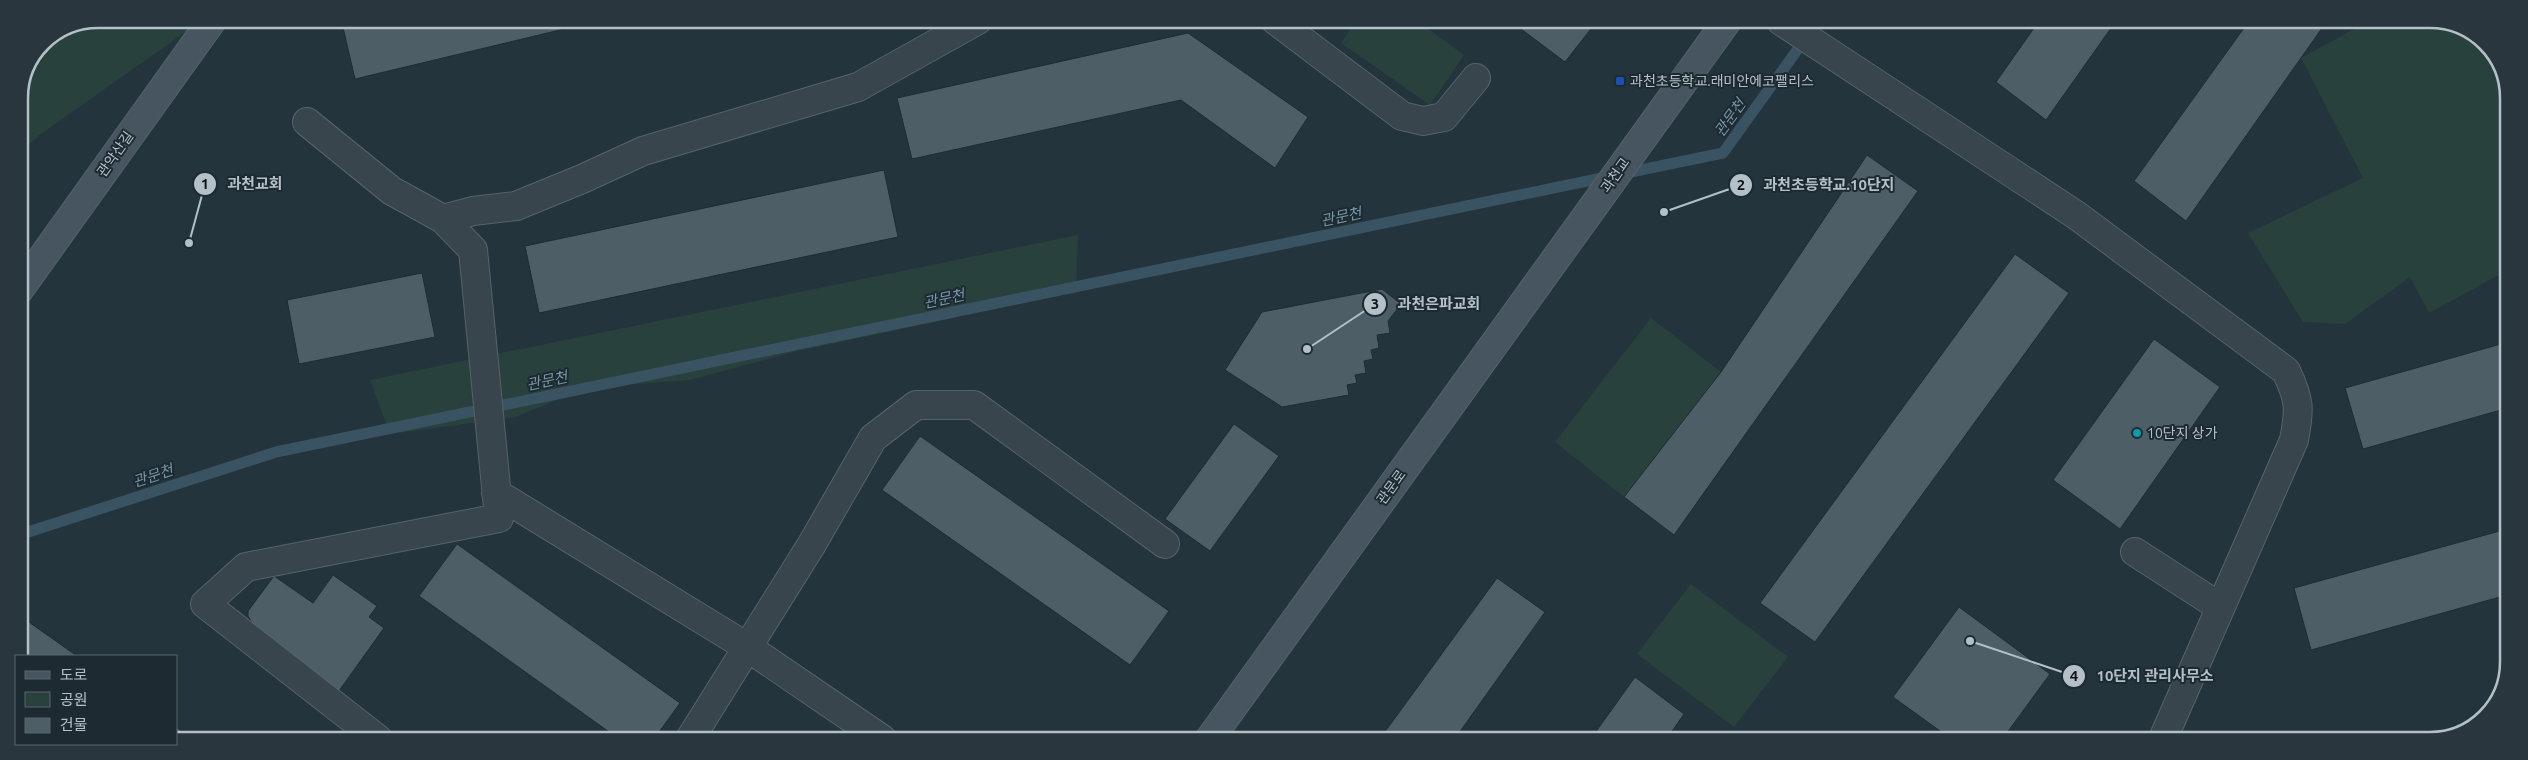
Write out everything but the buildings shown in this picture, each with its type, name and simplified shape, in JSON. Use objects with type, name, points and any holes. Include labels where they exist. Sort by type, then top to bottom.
[{"type":"street","name":"관악산길","points":[[28,277],[207,28]]},
{"type":"street","points":[[443,219],[473,211],[516,206],[582,180],[643,151],[858,87],[964,28]]},
{"type":"street","points":[[1285,28],[1402,116],[1423,121],[1444,117],[1476,78]]},
{"type":"street","name":"과천교","points":[[1574,235],[1657,116],[1722,28]]},
{"type":"street","points":[[1791,28],[2068,210],[2286,371],[2297,394],[2298,416],[2294,440],[2166,732]]},
{"type":"street","points":[[307,122],[392,191],[443,219],[473,250],[482,335],[499,518],[246,567],[206,604],[369,732]]},
{"type":"street","name":"관문로","points":[[1215,732],[1574,235]]},
{"type":"street","points":[[694,732],[812,544],[873,438],[916,405],[974,405],[1165,544]]},
{"type":"street","points":[[496,493],[747,647],[872,732]]},
{"type":"street","points":[[2135,552],[2220,608]]},
{"type":"green space","points":[[191,28],[38,136],[28,146],[29,84],[39,59],[59,39],[84,29]]},
{"type":"green space","points":[[1351,28],[1427,28],[1464,55],[1430,105],[1341,43]]},
{"type":"green space","points":[[2356,28],[2439,28],[2469,39],[2483,52],[2495,71],[2500,93],[2500,274],[2429,313],[2410,277],[2345,324],[2303,322],[2248,233],[2363,178],[2301,58]]},
{"type":"green space","points":[[1078,235],[1076,292],[793,352],[690,380],[587,388],[515,417],[390,434],[370,380]]},
{"type":"green space","points":[[1651,318],[1721,372],[1624,497],[1555,442]]},
{"type":"green space","points":[[1691,584],[1788,657],[1734,727],[1637,654]]},
{"type":"waterway","name":"관문천","points":[[28,532],[276,452],[1723,153],[1813,28]]},
{"type":"place","name":"과천초등학교.래미안에코팰리스","points":[[1620,81]]},
{"type":"place","name":"과천초등학교.10단지","points":[[1664,212]]},
{"type":"place","name":"과천교회","points":[[189,243]]},
{"type":"place","name":"과천은파교회","points":[[1307,349]]},
{"type":"place","name":"10단지 상가","points":[[2137,433]]},
{"type":"place","name":"10단지 관리사무소","points":[[1970,641]]}]
